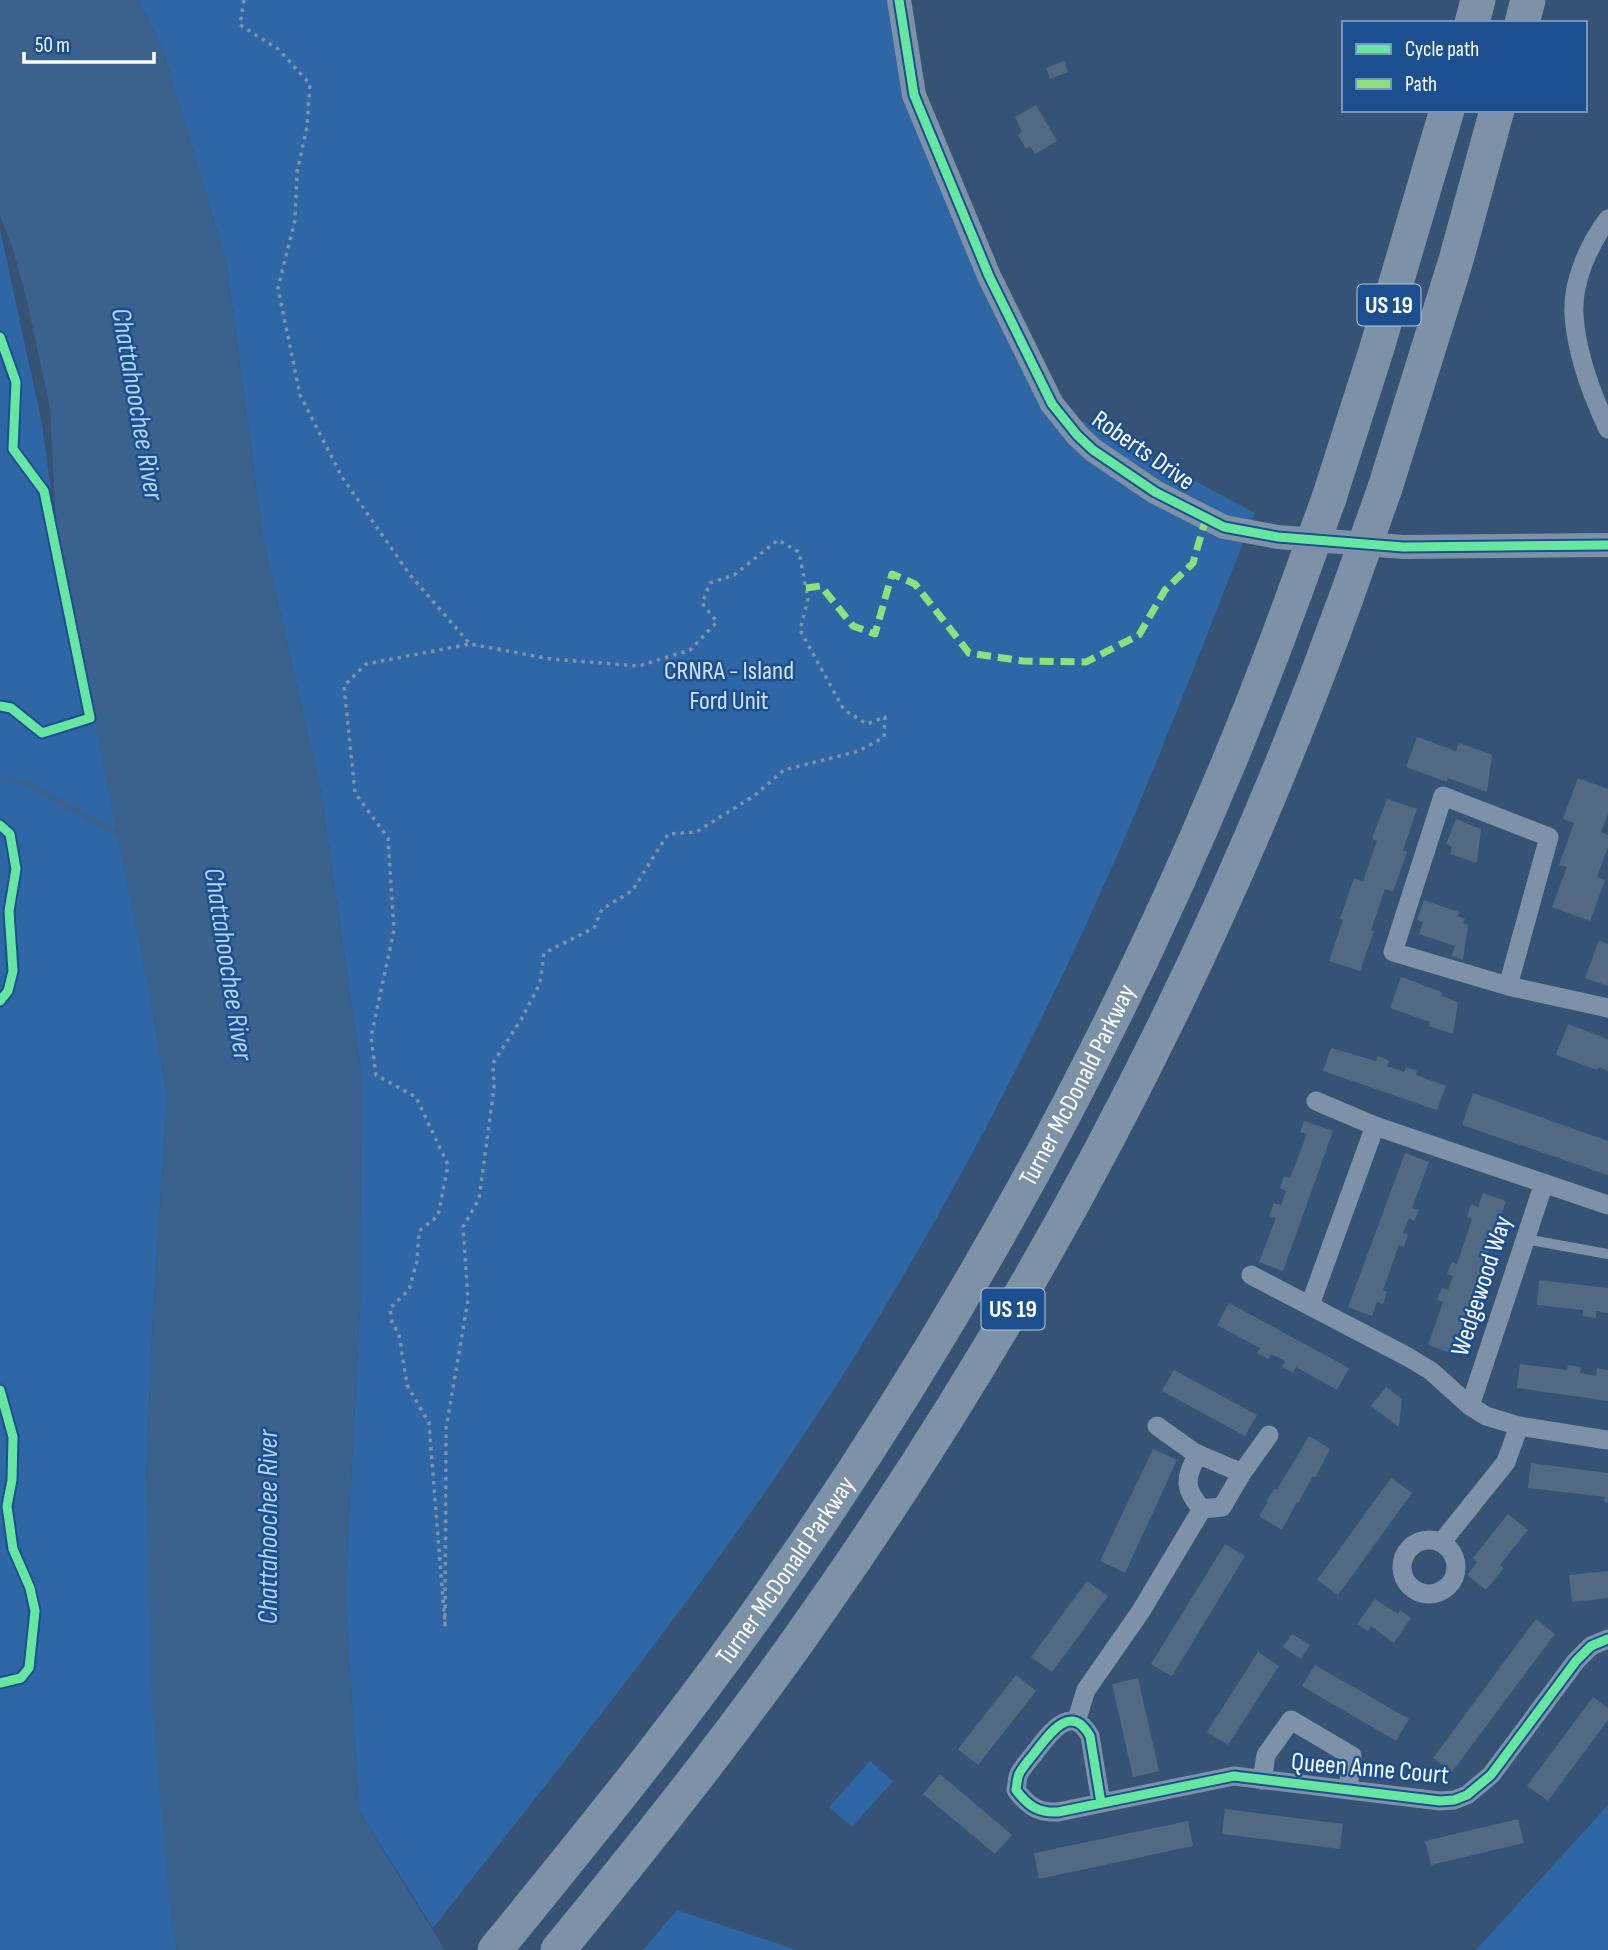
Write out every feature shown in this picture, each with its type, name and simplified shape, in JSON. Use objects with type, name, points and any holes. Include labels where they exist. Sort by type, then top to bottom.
[{"type":"highway","points":[[1473,21],[1478,0]]},
{"type":"highway","points":[[1523,21],[1528,0]]},
{"type":"highway","name":"Turner McDonald Parkway","points":[[495,1950],[639,1772],[745,1630],[851,1476],[952,1315],[1074,1096],[1141,960],[1226,768],[1295,592],[1329,498],[1368,376],[1446,112]]},
{"type":"highway","name":"Turner McDonald Parkway","points":[[558,1950],[674,1807],[787,1657],[898,1494],[1013,1310],[1104,1146],[1191,970],[1276,778],[1346,598],[1385,488],[1452,273],[1496,112]]},
{"type":"street","name":"Roberts Drive","points":[[899,0],[914,95],[989,276],[1052,404],[1093,450],[1155,492],[1224,527],[1278,537],[1403,547],[1608,545]]},
{"type":"street","points":[[1608,219],[1600,229],[1578,278],[1574,313],[1578,344],[1598,408],[1608,429]]},
{"type":"street","points":[[1508,986],[1549,837],[1443,796],[1393,951],[1508,986],[1608,1008]]},
{"type":"street","points":[[1316,1101],[1375,1126],[1608,1205]]},
{"type":"street","points":[[1310,1305],[1375,1126]]},
{"type":"street","name":"Wedgewood Way","points":[[1470,1406],[1544,1182]]},
{"type":"street","name":"Wedgewood Way","points":[[1251,1275],[1431,1371],[1470,1406],[1486,1416],[1519,1426],[1608,1440]]},
{"type":"street","points":[[1157,1426],[1198,1454],[1242,1473]]},
{"type":"street","points":[[1441,1543],[1506,1462],[1519,1426]]},
{"type":"street","points":[[1202,1509],[1222,1507],[1269,1435]]},
{"type":"street","points":[[1198,1454],[1187,1484],[1202,1509]]},
{"type":"street","points":[[1101,1803],[1090,1736],[1085,1727],[1076,1722],[1086,1690],[1141,1611],[1202,1509]]},
{"type":"street","name":"Queen Anne Court","points":[[1076,1722],[1062,1722],[1053,1729],[1018,1775],[1016,1790],[1028,1805],[1044,1812],[1058,1812],[1234,1776],[1440,1801],[1454,1800],[1467,1796],[1491,1775],[1576,1661],[1591,1646],[1608,1639]]},
{"type":"street","name":"Queen Anne Court","points":[[1262,1780],[1266,1755],[1291,1720],[1352,1756],[1348,1790]]},
{"type":"lane","points":[[1525,1239],[1608,1254]]},
{"type":"path","points":[[244,0],[240,25],[278,49],[310,84],[307,127],[297,172],[295,219],[278,288],[300,395],[342,477],[410,575],[470,644],[551,659],[639,666],[690,650],[717,622],[702,603],[710,583],[734,575],[778,540],[799,552],[808,599],[800,630],[844,710],[867,724],[885,717],[884,737],[859,751],[784,770],[754,796],[696,832],[668,834],[632,891],[602,909],[594,928],[544,953],[540,983],[522,1018],[493,1063],[494,1088],[479,1199],[463,1227],[468,1300],[446,1429],[445,1625],[429,1423],[407,1385],[399,1335],[392,1322],[390,1308],[409,1290],[417,1261],[419,1231],[438,1216],[447,1165],[416,1097],[376,1075],[371,1037],[394,930],[388,838],[355,793],[344,686],[366,664],[470,644]]},
{"type":"green space","name":"CRNRA - Island Ford Unit","points":[[138,0],[897,0],[916,119],[1037,397],[1255,513],[1154,767],[1093,909],[1011,1079],[921,1246],[838,1383],[729,1543],[613,1699],[433,1928],[359,1811],[345,1595],[360,1306],[361,1072],[320,788],[263,538],[226,262],[163,51]]},
{"type":"green space","points":[[0,229],[42,424],[56,527],[151,1000],[167,1097],[146,1482],[171,1917],[177,1950],[0,1950]]},
{"type":"green space","points":[[870,1761],[893,1781],[852,1827],[829,1807]]},
{"type":"green space","points":[[1608,1805],[1608,1950],[1476,1950]]},
{"type":"green space","points":[[677,1910],[797,1950],[643,1950]]},
{"type":"water","name":"Chattahoochee River","points":[[0,0],[138,0],[163,51],[226,262],[263,538],[320,788],[361,1072],[360,1306],[345,1595],[359,1811],[445,1950],[177,1950],[171,1917],[152,1702],[146,1482],[167,1097],[151,1000],[56,527],[50,407],[27,301],[12,246],[0,216]]},
{"type":"building","points":[[1064,61],[1068,72],[1050,79],[1046,68]]},
{"type":"building","points":[[1036,105],[1057,141],[1035,154],[1030,146],[1026,149],[1018,135],[1022,132],[1015,117]]},
{"type":"building","points":[[1417,737],[1456,751],[1459,743],[1492,755],[1487,792],[1448,778],[1447,782],[1406,767]]},
{"type":"building","points":[[1578,778],[1608,789],[1608,814],[1601,832],[1608,835],[1608,847],[1597,877],[1605,880],[1590,921],[1552,907],[1567,867],[1559,865],[1574,823],[1563,819]]},
{"type":"building","points":[[1387,799],[1417,809],[1403,850],[1407,852],[1393,892],[1385,889],[1360,971],[1329,961],[1354,878],[1363,881],[1377,841],[1372,839]]},
{"type":"building","points":[[1456,819],[1481,829],[1477,863],[1450,854],[1452,847],[1446,844]]},
{"type":"building","points":[[1424,900],[1459,912],[1457,916],[1465,919],[1463,923],[1468,925],[1463,960],[1452,956],[1455,946],[1419,934],[1423,922],[1417,920]]},
{"type":"building","points":[[1599,940],[1608,944],[1608,986],[1585,978]]},
{"type":"building","points":[[1401,977],[1442,992],[1441,996],[1458,1002],[1453,1034],[1429,1026],[1430,1022],[1390,1008]]},
{"type":"building","points":[[1568,1024],[1608,1039],[1608,1071],[1599,1067],[1597,1070],[1556,1055]]},
{"type":"building","points":[[1331,1048],[1376,1061],[1378,1056],[1389,1061],[1387,1066],[1404,1072],[1406,1067],[1417,1071],[1416,1075],[1446,1086],[1437,1110],[1323,1071]]},
{"type":"building","points":[[1473,1093],[1608,1141],[1608,1175],[1462,1125]]},
{"type":"building","points":[[1304,1121],[1333,1131],[1283,1271],[1259,1262],[1276,1218],[1269,1216],[1274,1203],[1281,1205],[1286,1191],[1280,1188],[1284,1176],[1290,1178],[1307,1134],[1300,1132]]},
{"type":"building","points":[[1405,1153],[1429,1162],[1412,1208],[1419,1210],[1414,1221],[1409,1218],[1403,1233],[1408,1235],[1404,1247],[1399,1245],[1383,1290],[1387,1292],[1383,1304],[1377,1302],[1372,1316],[1348,1307]]},
{"type":"building","points":[[1483,1193],[1506,1201],[1453,1354],[1428,1345],[1443,1302],[1437,1300],[1442,1288],[1448,1290],[1453,1276],[1447,1274],[1452,1262],[1457,1264],[1472,1219],[1467,1217],[1471,1204],[1478,1207]]},
{"type":"building","points":[[1539,1280],[1608,1288],[1608,1313],[1596,1311],[1596,1318],[1583,1316],[1583,1310],[1537,1305]]},
{"type":"building","points":[[1229,1303],[1349,1368],[1337,1390],[1296,1367],[1293,1373],[1282,1367],[1285,1361],[1271,1354],[1268,1359],[1257,1353],[1260,1348],[1217,1325]]},
{"type":"building","points":[[1520,1364],[1567,1370],[1568,1365],[1581,1367],[1580,1373],[1596,1376],[1597,1368],[1608,1370],[1608,1401],[1517,1388]]},
{"type":"building","points":[[1174,1370],[1257,1415],[1245,1436],[1162,1391]]},
{"type":"building","points":[[1386,1387],[1402,1399],[1399,1427],[1371,1406]]},
{"type":"building","points":[[1309,1436],[1330,1449],[1282,1530],[1259,1516]]},
{"type":"building","points":[[1153,1449],[1177,1460],[1125,1573],[1100,1561]]},
{"type":"building","points":[[1531,1463],[1608,1473],[1608,1503],[1604,1502],[1605,1497],[1528,1488]]},
{"type":"building","points":[[1391,1478],[1412,1493],[1338,1595],[1317,1580]]},
{"type":"building","points":[[1508,1514],[1528,1530],[1500,1565],[1504,1568],[1486,1590],[1467,1575],[1477,1562],[1473,1558]]},
{"type":"building","points":[[1225,1544],[1245,1556],[1172,1676],[1151,1664]]},
{"type":"building","points":[[1608,1571],[1608,1598],[1572,1602],[1569,1575]]},
{"type":"building","points":[[1087,1581],[1108,1596],[1052,1672],[1031,1657]]},
{"type":"building","points":[[1375,1599],[1398,1614],[1400,1610],[1411,1618],[1394,1643],[1371,1626],[1368,1631],[1357,1624]]},
{"type":"building","points":[[1536,1619],[1555,1634],[1452,1772],[1433,1758]]},
{"type":"building","points":[[1292,1634],[1310,1645],[1301,1659],[1283,1647]]},
{"type":"building","points":[[1258,1652],[1279,1666],[1228,1745],[1207,1732]]},
{"type":"building","points":[[1315,1665],[1409,1719],[1396,1741],[1302,1686]]},
{"type":"building","points":[[1016,1675],[1036,1691],[978,1765],[958,1749]]},
{"type":"building","points":[[1138,1678],[1159,1771],[1133,1777],[1112,1684]]},
{"type":"building","points":[[1593,1697],[1608,1708],[1608,1720],[1548,1801],[1527,1786]]},
{"type":"building","points":[[940,1774],[1012,1835],[995,1854],[923,1794]]},
{"type":"building","points":[[1225,1809],[1343,1824],[1340,1849],[1222,1834]]},
{"type":"building","points":[[1518,1819],[1524,1843],[1431,1865],[1425,1841]]},
{"type":"building","points":[[1188,1821],[1193,1846],[1039,1879],[1034,1853]]},
{"type":"waterway","points":[[0,779],[28,784],[123,837]]},
{"type":"marked path","points":[[806,588],[821,586],[853,626],[875,634],[892,574],[915,584],[969,653],[1023,661],[1086,662],[1139,635],[1165,590],[1193,563],[1206,518]]},
{"type":"cycle path","points":[[899,0],[914,95],[989,276],[1052,404],[1093,450],[1155,492],[1224,527],[1278,537],[1403,547],[1608,545]]},
{"type":"cycle path","points":[[0,337],[16,382],[13,449],[44,491],[90,718],[42,733],[11,708],[0,706]]},
{"type":"cycle path","points":[[0,825],[10,834],[16,869],[9,911],[13,971],[8,991],[0,1001]]},
{"type":"cycle path","points":[[0,1390],[13,1437],[12,1480],[7,1506],[13,1549],[30,1588],[35,1611],[29,1668],[21,1678],[0,1683]]},
{"type":"cycle path","points":[[1101,1803],[1090,1736],[1083,1726],[1076,1722],[1062,1724],[1042,1744],[1017,1780],[1016,1790],[1020,1796],[1029,1804],[1045,1811],[1058,1812],[1234,1776],[1440,1801],[1454,1800],[1467,1795],[1491,1775],[1576,1661],[1591,1646],[1608,1639]]}]
